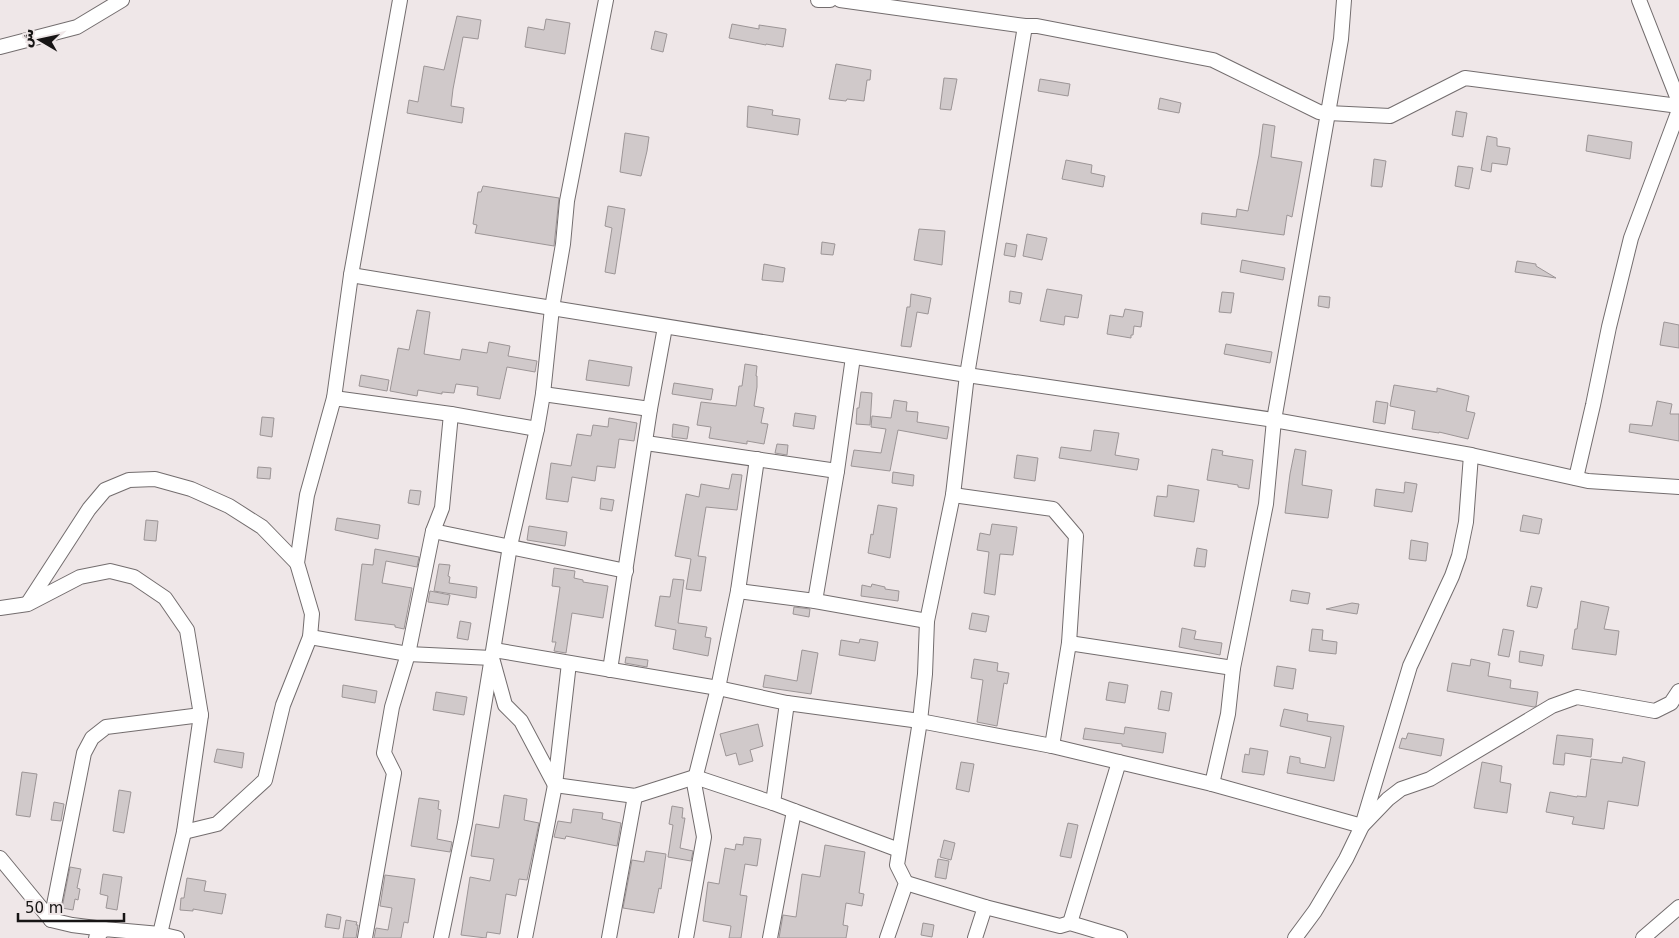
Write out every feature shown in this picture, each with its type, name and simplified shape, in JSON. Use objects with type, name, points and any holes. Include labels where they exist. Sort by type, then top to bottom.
[{"type":"street","points":[[0,47],[77,27],[122,0]]},
{"type":"street","points":[[184,832],[217,824],[265,780],[282,705],[310,637],[312,614],[297,563],[307,495],[334,398],[351,275],[400,0]]},
{"type":"street","points":[[441,938],[465,823],[510,546],[537,429],[543,394],[552,308],[563,244],[567,201],[606,0]]},
{"type":"street","points":[[818,0],[830,0]]},
{"type":"street","points":[[840,0],[1046,28],[1213,60],[1319,112],[1390,116],[1465,78],[1679,104],[1639,0]]},
{"type":"street","points":[[1212,784],[1228,714],[1233,668],[1266,504],[1274,420],[1341,39],[1344,0]]},
{"type":"street","points":[[887,938],[906,883],[897,865],[920,721],[925,674],[927,621],[953,495],[968,375],[1025,26]]},
{"type":"street","points":[[1576,478],[1609,327],[1631,238],[1679,110]]},
{"type":"street","points":[[351,275],[853,357],[1274,420],[1472,455],[1588,481],[1679,487]]},
{"type":"street","points":[[610,670],[650,409],[665,327]]},
{"type":"street","points":[[815,601],[837,471],[853,357]]},
{"type":"street","points":[[543,394],[650,409]]},
{"type":"street","points":[[334,398],[451,414],[537,429]]},
{"type":"street","points":[[365,938],[394,773],[384,753],[392,706],[408,654],[433,531],[442,508],[451,414]]},
{"type":"street","points":[[646,443],[837,471]]},
{"type":"street","points":[[1295,938],[1315,911],[1346,860],[1362,826],[1410,666],[1452,576],[1459,556],[1466,522],[1472,455]]},
{"type":"street","points":[[686,938],[704,837],[694,782],[718,688],[738,591],[757,459]]},
{"type":"street","points":[[28,604],[89,509],[105,490],[129,480],[155,479],[191,488],[229,506],[262,527],[297,563]]},
{"type":"street","points":[[953,495],[1053,509],[1076,536],[1069,643],[1052,746]]},
{"type":"street","points":[[433,531],[626,571]]},
{"type":"street","points":[[0,608],[28,604],[80,576],[110,571],[134,577],[165,598],[187,630],[201,715],[184,832],[160,936]]},
{"type":"street","points":[[738,591],[815,601],[927,621]]},
{"type":"street","points":[[310,637],[408,654],[493,654],[568,663],[718,688],[787,703],[920,721],[1052,746],[1212,784],[1362,826]]},
{"type":"street","points":[[1069,643],[1233,668]]},
{"type":"street","points":[[493,654],[505,705],[521,721],[555,785]]},
{"type":"street","points":[[525,938],[555,785],[568,663]]},
{"type":"street","points":[[1362,826],[1400,789],[1430,779],[1552,706],[1577,697],[1655,711],[1671,703],[1679,691]]},
{"type":"street","points":[[774,802],[787,703]]},
{"type":"street","points":[[51,920],[84,753],[92,738],[106,727],[201,715]]},
{"type":"street","points":[[1063,929],[1118,762]]},
{"type":"street","points":[[555,785],[635,796],[695,777],[774,802],[899,850]]},
{"type":"street","points":[[609,938],[635,796]]},
{"type":"street","points":[[770,938],[794,811]]},
{"type":"street","points":[[0,858],[51,920],[100,934],[177,938]]},
{"type":"street","points":[[906,883],[1063,929],[1120,938]]},
{"type":"street","points":[[1643,938],[1679,906]]},
{"type":"street","points":[[975,938],[985,907]]},
{"type":"building","points":[[457,16],[481,20],[478,39],[463,37],[453,89],[451,106],[464,108],[462,123],[407,113],[409,100],[418,102],[424,66],[444,70]]},
{"type":"building","points":[[546,19],[570,23],[565,54],[525,47],[528,27],[544,30]]},
{"type":"building","points":[[732,24],[759,29],[759,25],[786,29],[783,47],[729,38]]},
{"type":"building","points":[[655,31],[667,34],[663,52],[651,49]]},
{"type":"building","points":[[836,64],[871,70],[870,80],[867,80],[864,101],[829,99]]},
{"type":"building","points":[[944,78],[957,79],[951,110],[940,109]]},
{"type":"building","points":[[1040,79],[1070,84],[1068,96],[1038,91]]},
{"type":"building","points":[[1160,98],[1181,103],[1179,113],[1158,109]]},
{"type":"building","points":[[748,106],[773,110],[772,115],[800,119],[798,135],[747,127]]},
{"type":"building","points":[[1456,111],[1467,113],[1463,137],[1452,135]]},
{"type":"building","points":[[1263,124],[1275,126],[1271,157],[1302,162],[1292,217],[1287,215],[1284,235],[1201,224],[1202,213],[1236,217],[1237,209],[1248,211]]},
{"type":"building","points":[[625,133],[649,137],[641,176],[620,172]]},
{"type":"building","points":[[1588,135],[1632,142],[1630,159],[1586,151]]},
{"type":"building","points":[[1487,136],[1497,138],[1497,146],[1510,148],[1507,165],[1492,163],[1491,172],[1481,170]]},
{"type":"building","points":[[1374,159],[1386,161],[1382,187],[1371,186]]},
{"type":"building","points":[[1066,160],[1092,165],[1091,173],[1105,176],[1103,187],[1062,179]]},
{"type":"building","points":[[1458,166],[1473,168],[1469,189],[1455,186]]},
{"type":"building","points":[[483,186],[559,198],[554,246],[475,233],[477,225],[473,224],[478,192],[481,192]]},
{"type":"building","points":[[608,206],[625,209],[615,274],[605,272],[612,228],[605,226]]},
{"type":"building","points":[[919,229],[945,231],[942,265],[914,260]]},
{"type":"building","points":[[1027,234],[1047,238],[1042,260],[1023,256]]},
{"type":"building","points":[[822,242],[835,244],[833,255],[821,254]]},
{"type":"building","points":[[1006,243],[1017,245],[1015,257],[1004,255]]},
{"type":"building","points":[[1242,260],[1285,268],[1283,280],[1240,272]]},
{"type":"building","points":[[1517,261],[1536,264],[1536,266],[1556,278],[1515,272]]},
{"type":"building","points":[[764,264],[785,268],[783,282],[762,280]]},
{"type":"building","points":[[1047,289],[1082,295],[1078,318],[1065,316],[1064,325],[1040,321]]},
{"type":"building","points":[[1010,291],[1022,293],[1020,304],[1009,302]]},
{"type":"building","points":[[1222,292],[1234,293],[1231,313],[1219,312]]},
{"type":"building","points":[[911,294],[931,298],[928,314],[917,312],[911,347],[901,346]]},
{"type":"building","points":[[1319,296],[1330,297],[1329,308],[1318,306]]},
{"type":"building","points":[[1125,309],[1143,312],[1141,327],[1134,326],[1131,338],[1107,334],[1110,315],[1123,317]]},
{"type":"building","points":[[417,310],[430,312],[424,354],[460,360],[462,349],[487,353],[489,342],[510,346],[508,356],[537,361],[535,372],[507,367],[500,399],[477,395],[478,387],[456,384],[454,393],[442,392],[442,394],[418,390],[417,396],[390,391],[398,348],[409,350]]},
{"type":"building","points":[[1664,322],[1679,325],[1679,348],[1660,345]]},
{"type":"building","points":[[1226,344],[1272,352],[1270,363],[1224,354]]},
{"type":"building","points":[[589,360],[632,367],[629,386],[586,380]]},
{"type":"building","points":[[745,364],[757,366],[757,387],[754,406],[764,408],[761,423],[768,424],[764,444],[747,441],[747,444],[709,438],[711,427],[697,425],[701,402],[736,406],[739,386],[742,386]]},
{"type":"building","points":[[361,375],[389,380],[387,391],[359,386]]},
{"type":"building","points":[[674,383],[713,389],[711,400],[672,394]]},
{"type":"building","points":[[1394,385],[1437,392],[1437,388],[1469,396],[1466,411],[1475,413],[1468,439],[1439,432],[1412,429],[1415,411],[1390,406]]},
{"type":"building","points":[[861,392],[872,393],[870,425],[856,424]]},
{"type":"building","points":[[894,400],[907,402],[906,411],[918,412],[917,422],[949,427],[947,439],[898,430],[890,471],[851,466],[854,450],[881,453],[886,429],[871,427],[872,416],[891,418]]},
{"type":"building","points":[[1376,401],[1388,403],[1385,424],[1373,422]]},
{"type":"building","points":[[1657,401],[1672,404],[1670,414],[1679,414],[1679,441],[1629,432],[1630,424],[1652,426]]},
{"type":"building","points":[[795,413],[816,416],[814,429],[793,426]]},
{"type":"building","points":[[262,417],[274,418],[272,437],[260,435]]},
{"type":"building","points":[[609,418],[637,423],[634,441],[619,439],[615,468],[597,466],[595,481],[572,477],[568,502],[546,499],[551,463],[571,466],[577,434],[591,436],[593,425],[608,427]]},
{"type":"building","points":[[673,424],[689,427],[687,439],[672,437]]},
{"type":"building","points":[[1094,430],[1119,433],[1115,455],[1139,459],[1137,470],[1059,458],[1061,447],[1091,451]]},
{"type":"building","points":[[777,444],[788,445],[787,455],[775,453]]},
{"type":"building","points":[[1212,449],[1223,451],[1222,455],[1253,460],[1249,489],[1238,487],[1238,485],[1207,480]]},
{"type":"building","points":[[1295,449],[1306,451],[1302,485],[1332,490],[1328,518],[1285,513]]},
{"type":"building","points":[[1017,455],[1038,458],[1035,481],[1014,478]]},
{"type":"building","points":[[258,467],[271,468],[270,479],[257,478]]},
{"type":"building","points":[[893,472],[914,475],[913,486],[892,483]]},
{"type":"building","points":[[732,474],[742,475],[737,510],[706,507],[698,556],[706,557],[701,591],[686,589],[691,559],[675,556],[686,494],[699,497],[701,484],[729,489]]},
{"type":"building","points":[[1405,482],[1417,484],[1412,512],[1374,506],[1376,489],[1404,493]]},
{"type":"building","points":[[1168,485],[1199,490],[1194,522],[1154,516],[1157,496],[1167,497]]},
{"type":"building","points":[[410,490],[421,491],[419,505],[408,503]]},
{"type":"building","points":[[601,498],[614,500],[612,511],[600,509]]},
{"type":"building","points":[[878,505],[897,508],[890,558],[868,553]]},
{"type":"building","points":[[1523,515],[1542,519],[1539,534],[1520,531]]},
{"type":"building","points":[[337,518],[380,525],[378,539],[335,530]]},
{"type":"building","points":[[146,520],[158,521],[156,541],[144,540]]},
{"type":"building","points":[[992,524],[1017,527],[1013,555],[1000,554],[995,595],[984,593],[989,552],[977,550],[980,533],[990,535]]},
{"type":"building","points":[[529,526],[567,532],[565,546],[527,540]]},
{"type":"building","points":[[1411,540],[1428,543],[1426,561],[1409,559]]},
{"type":"building","points":[[1197,548],[1207,550],[1205,567],[1194,566]]},
{"type":"building","points":[[375,549],[419,557],[417,567],[386,561],[382,583],[412,588],[404,629],[395,627],[395,625],[355,620],[362,564],[373,565]]},
{"type":"building","points":[[439,564],[450,565],[449,583],[477,587],[476,598],[434,591]]},
{"type":"building","points":[[554,568],[575,571],[574,578],[583,580],[583,582],[608,586],[603,618],[572,613],[566,653],[554,651],[556,642],[552,642],[560,587],[552,586]]},
{"type":"building","points":[[673,579],[684,580],[678,623],[707,627],[705,637],[711,638],[708,656],[673,649],[676,630],[655,626],[660,596],[670,597]]},
{"type":"building","points":[[872,584],[885,587],[885,589],[899,591],[898,601],[861,596],[862,585],[871,587]]},
{"type":"building","points":[[1531,586],[1542,588],[1537,608],[1527,606]]},
{"type":"building","points":[[1292,590],[1310,593],[1308,604],[1290,601]]},
{"type":"building","points":[[430,591],[450,595],[448,605],[428,602]]},
{"type":"building","points":[[1581,601],[1609,607],[1604,629],[1619,631],[1616,655],[1572,649]]},
{"type":"building","points":[[1352,603],[1359,604],[1357,614],[1326,609]]},
{"type":"building","points":[[794,607],[810,609],[809,617],[793,614]]},
{"type":"building","points":[[972,613],[989,616],[986,632],[969,629]]},
{"type":"building","points":[[460,621],[471,623],[468,640],[457,638]]},
{"type":"building","points":[[1182,628],[1196,631],[1194,639],[1222,643],[1220,655],[1179,647]]},
{"type":"building","points":[[1312,629],[1323,630],[1322,640],[1337,642],[1336,654],[1309,651]]},
{"type":"building","points":[[1503,629],[1514,631],[1509,657],[1498,655]]},
{"type":"building","points":[[860,639],[878,642],[875,661],[839,655],[841,640],[859,643]]},
{"type":"building","points":[[802,650],[818,653],[811,694],[763,687],[765,675],[797,681]]},
{"type":"building","points":[[1520,651],[1544,655],[1542,666],[1519,662]]},
{"type":"building","points":[[626,657],[648,660],[647,667],[625,663]]},
{"type":"building","points":[[974,659],[998,663],[997,671],[1009,673],[1007,684],[1004,683],[997,726],[977,722],[983,680],[971,678]]},
{"type":"building","points":[[1471,659],[1490,663],[1488,676],[1511,680],[1510,688],[1538,692],[1536,706],[1447,691],[1452,663],[1470,666]]},
{"type":"building","points":[[1277,666],[1296,669],[1293,689],[1274,686]]},
{"type":"building","points":[[1109,682],[1128,685],[1125,703],[1106,700]]},
{"type":"building","points":[[343,685],[377,691],[375,703],[342,697]]},
{"type":"building","points":[[1161,691],[1172,693],[1169,711],[1158,709]]},
{"type":"building","points":[[436,692],[467,697],[464,715],[433,710]]},
{"type":"building","points":[[1284,709],[1308,714],[1307,721],[1344,726],[1334,781],[1287,773],[1290,756],[1300,758],[1300,763],[1325,768],[1331,737],[1280,726]]},
{"type":"building","points":[[758,724],[763,746],[750,750],[753,761],[739,765],[736,753],[726,756],[720,734]]},
{"type":"building","points":[[1125,727],[1166,733],[1163,753],[1122,746],[1122,744],[1083,739],[1085,728],[1124,734]]},
{"type":"building","points":[[1408,733],[1444,739],[1441,756],[1399,748],[1402,738],[1406,739]]},
{"type":"building","points":[[1557,735],[1593,739],[1591,757],[1565,753],[1564,765],[1553,764]]},
{"type":"building","points":[[1250,748],[1268,751],[1264,775],[1242,772],[1245,754],[1249,755]]},
{"type":"building","points":[[217,749],[244,753],[242,768],[214,762]]},
{"type":"building","points":[[1623,757],[1645,762],[1638,806],[1608,801],[1604,829],[1572,824],[1574,817],[1546,812],[1550,792],[1586,797],[1591,759],[1622,763]]},
{"type":"building","points":[[961,762],[974,764],[969,792],[956,789]]},
{"type":"building","points":[[1482,762],[1502,766],[1500,782],[1511,784],[1507,813],[1474,808]]},
{"type":"building","points":[[22,772],[37,774],[30,817],[16,815]]},
{"type":"building","points":[[119,790],[131,792],[124,833],[113,831]]},
{"type":"building","points":[[504,795],[527,799],[524,820],[539,823],[527,880],[519,879],[516,896],[506,894],[500,934],[487,932],[486,938],[461,935],[470,877],[490,881],[494,859],[471,856],[476,824],[499,828]]},
{"type":"building","points":[[419,798],[439,801],[438,809],[441,810],[437,839],[452,842],[450,852],[411,846]]},
{"type":"building","points":[[54,802],[64,804],[61,821],[51,820]]},
{"type":"building","points":[[672,806],[683,808],[682,818],[685,818],[680,848],[693,851],[691,861],[668,857],[673,825],[669,824]]},
{"type":"building","points":[[573,809],[603,813],[602,819],[621,823],[617,846],[566,836],[565,839],[554,837],[558,821],[571,823]]},
{"type":"building","points":[[1068,823],[1078,825],[1071,858],[1060,856]]},
{"type":"building","points":[[744,837],[761,839],[757,866],[745,864],[740,895],[747,896],[741,938],[729,938],[731,926],[703,921],[708,882],[719,884],[725,848],[735,850],[736,844],[743,845]]},
{"type":"building","points":[[944,840],[955,843],[951,860],[940,857]]},
{"type":"building","points":[[825,845],[865,852],[859,893],[864,894],[862,906],[846,903],[843,925],[848,926],[846,938],[779,938],[783,915],[796,917],[802,874],[820,877]]},
{"type":"building","points":[[646,851],[666,854],[661,889],[659,888],[654,913],[623,908],[632,860],[644,862]]},
{"type":"building","points":[[938,859],[949,861],[946,879],[935,877]]},
{"type":"building","points":[[70,867],[81,869],[77,888],[80,889],[78,900],[75,899],[73,910],[62,908]]},
{"type":"building","points":[[103,874],[122,877],[117,910],[106,908],[108,896],[100,894]]},
{"type":"building","points":[[385,875],[415,879],[408,923],[404,922],[401,938],[374,938],[376,928],[388,930],[392,908],[380,906]]},
{"type":"building","points":[[187,878],[206,881],[204,891],[226,894],[222,914],[193,909],[193,911],[180,910],[181,898],[184,898]]},
{"type":"building","points":[[327,914],[341,917],[339,929],[325,927]]},
{"type":"building","points":[[346,920],[357,922],[356,938],[343,938]]},
{"type":"building","points":[[923,923],[934,925],[932,937],[921,935]]}]
